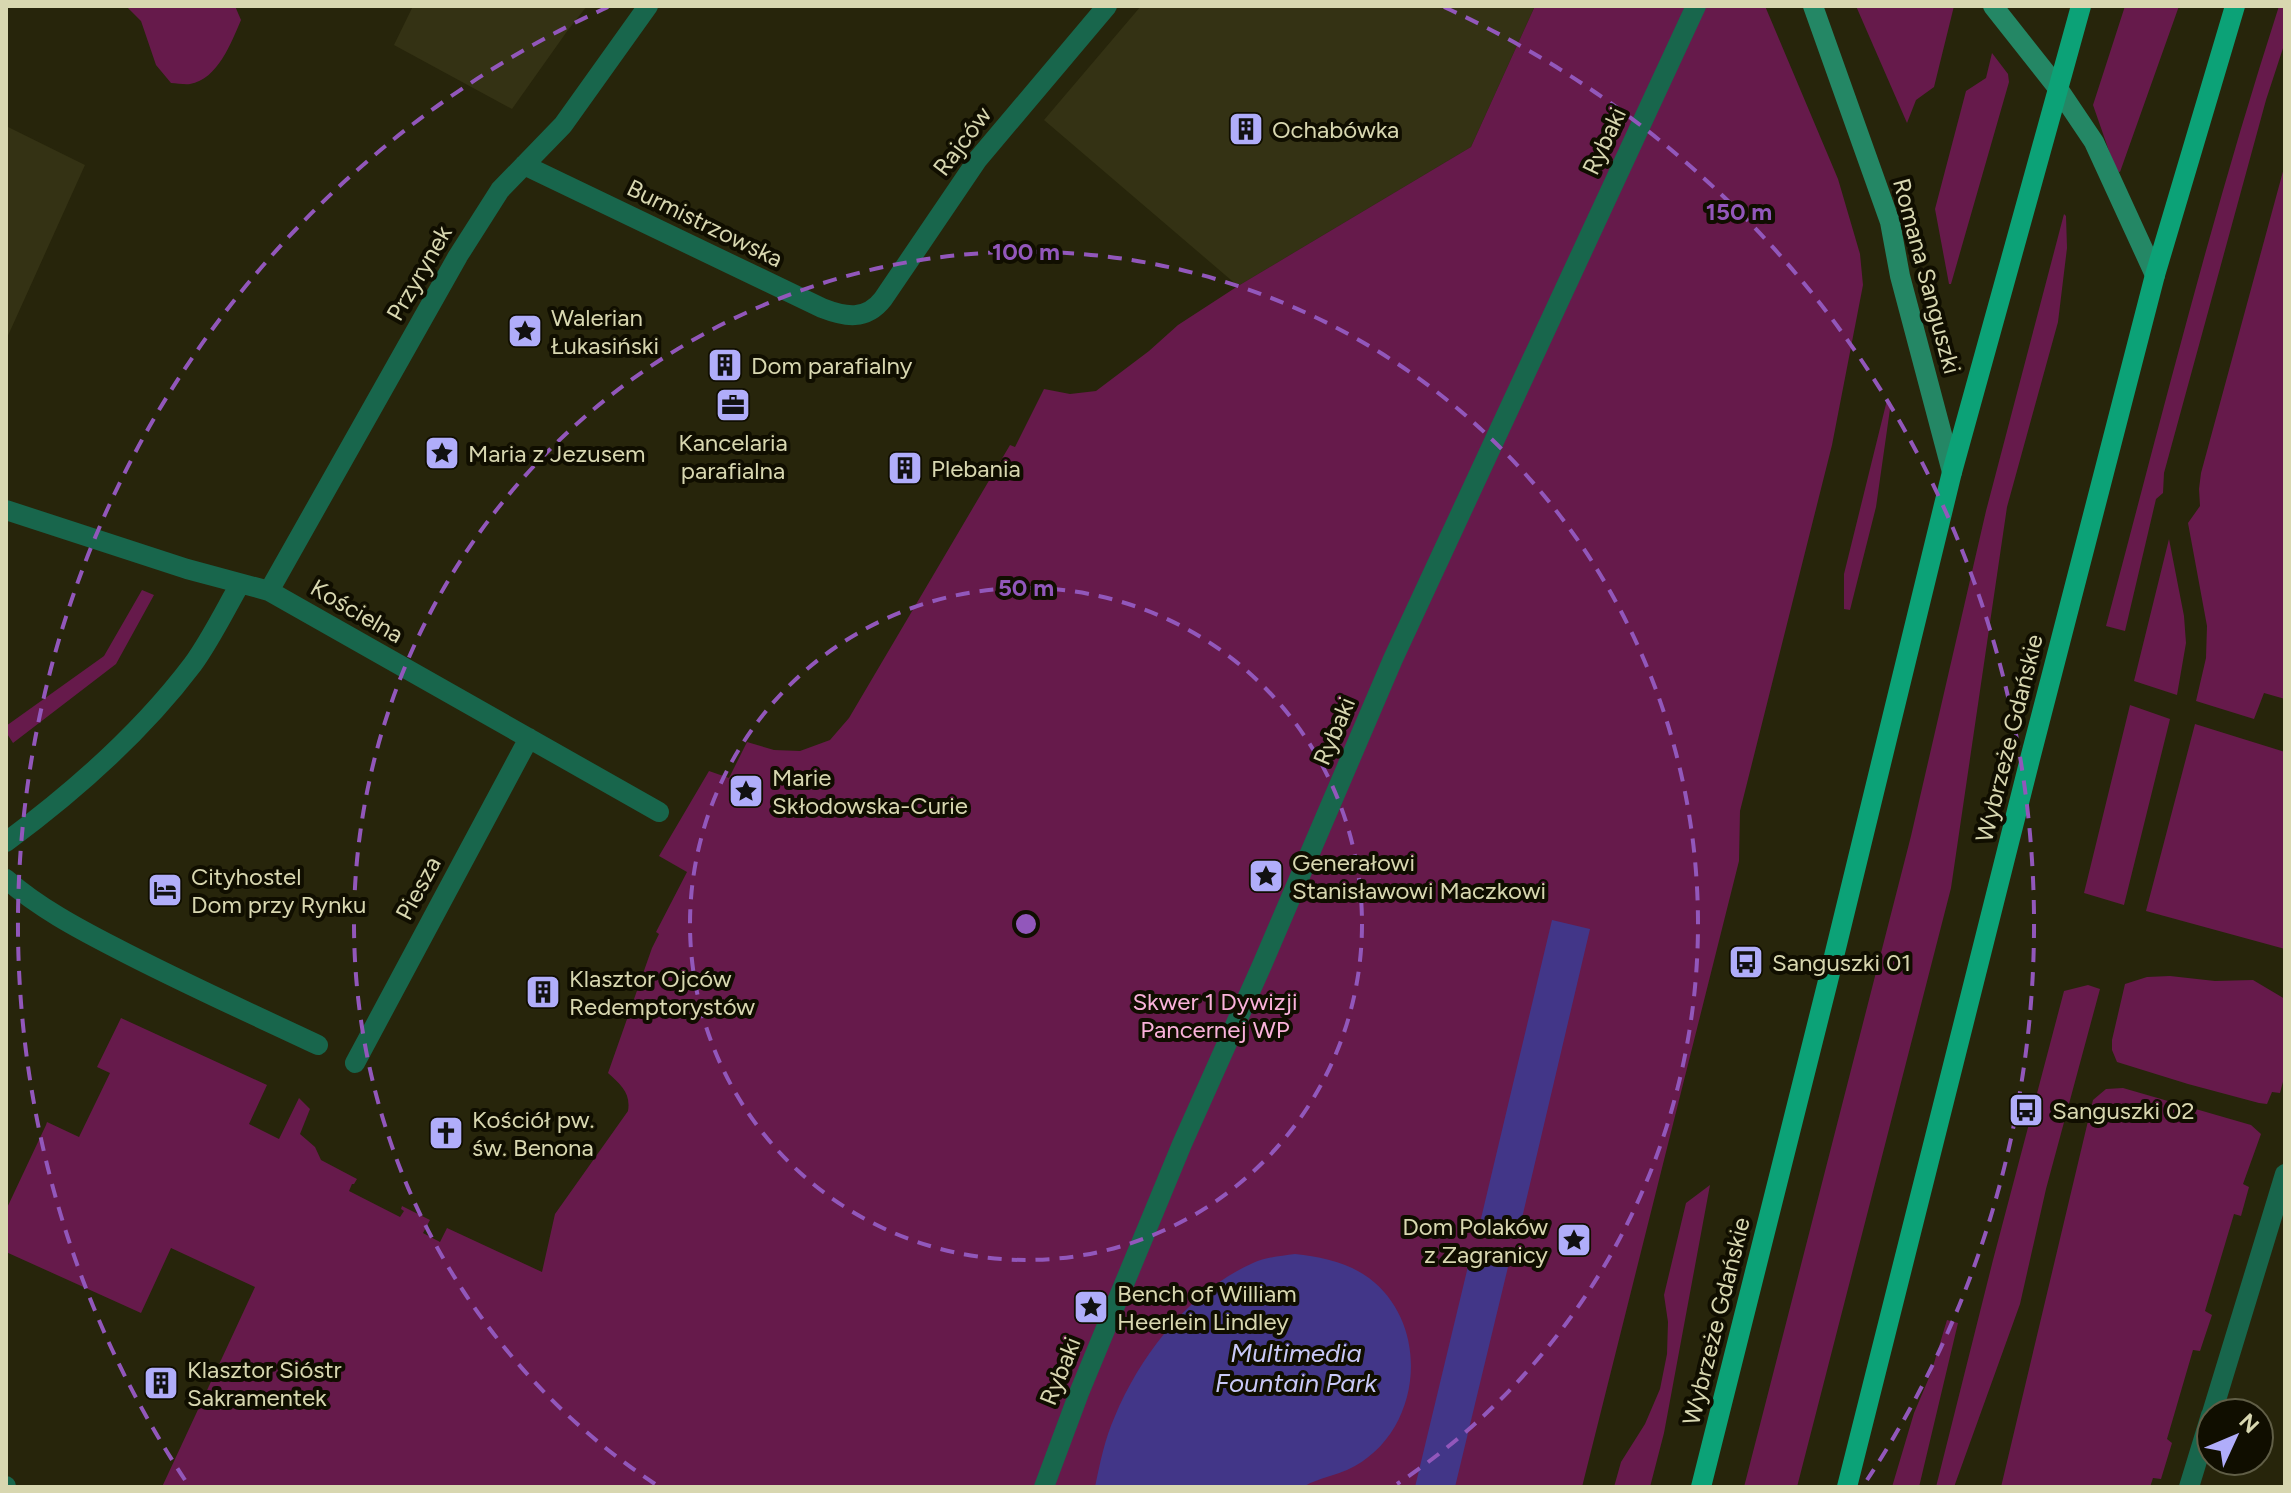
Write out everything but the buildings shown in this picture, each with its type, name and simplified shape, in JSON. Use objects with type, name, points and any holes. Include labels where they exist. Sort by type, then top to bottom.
[{"type":"main road","name":"Wybrzeże Gdańskie","points":[[1701,1487],[1952,472],[2081,6]]},
{"type":"main road","name":"Wybrzeże Gdańskie","points":[[1847,1487],[2034,740],[2155,275],[2235,6]]},
{"type":"street","name":"Przyrynek","points":[[269,591],[458,256],[500,190],[563,125],[648,6]]},
{"type":"street","name":"Rajców","points":[[866,314],[883,299],[978,159],[1107,6]]},
{"type":"street","name":"Rybaki","points":[[1044,1487],[1079,1393],[1182,1144],[1393,659],[1696,6]]},
{"type":"street","name":"Romana Sanguszki","points":[[1813,6],[1890,222],[1900,276],[1952,472]]},
{"type":"street","points":[[1993,6],[2057,87],[2094,142],[2155,275]]},
{"type":"street","name":"Burmistrzowska","points":[[524,165],[822,308],[845,315],[866,314]]},
{"type":"street","name":"Kościelna","points":[[6,510],[187,569],[269,591],[659,812]]},
{"type":"street","points":[[6,842],[89,775],[168,696],[196,661],[240,584]]},
{"type":"street","name":"Piesza","points":[[355,1063],[529,738]]},
{"type":"street","points":[[6,879],[84,931],[318,1045]]},
{"type":"street","points":[[2216,1397],[2285,1174]]},
{"type":"street","points":[[2189,1487],[2195,1467]]},
{"type":"shaded area","points":[[413,6],[587,6],[512,109],[394,45]]},
{"type":"shaded area","points":[[1141,6],[1535,6],[1471,147],[1238,286],[1044,120]]},
{"type":"shaded area","points":[[6,126],[85,165],[6,340]]},
{"type":"green space","points":[[126,6],[235,6],[241,20],[216,68],[200,81],[171,83],[156,65],[141,21]]},
{"type":"green space","name":"Skwer 1 Dywizji Pancernej WP","points":[[1535,6],[1765,6],[1838,179],[1860,254],[1863,285],[1832,445],[1740,811],[1739,861],[1582,1487],[162,1487],[255,1287],[171,1248],[141,1313],[6,1252],[6,1210],[47,1122],[79,1137],[110,1073],[97,1067],[121,1018],[267,1085],[249,1124],[279,1139],[299,1098],[310,1109],[300,1134],[315,1147],[321,1160],[357,1179],[349,1191],[400,1217],[404,1211],[402,1206],[430,1220],[423,1233],[440,1242],[447,1228],[542,1272],[555,1214],[628,1111],[626,1094],[608,1073],[659,934],[656,932],[687,872],[659,856],[709,771],[729,778],[747,742],[774,750],[800,751],[830,740],[849,718],[1010,445],[1015,447],[1044,389],[1070,394],[1096,391],[1178,325],[1471,147]]},
{"type":"green space","points":[[1856,6],[1954,6],[1934,87],[1916,100],[1907,123]]},
{"type":"green space","points":[[2125,6],[2179,6],[2120,172],[2116,171],[2093,105]]},
{"type":"green space","points":[[2279,6],[2285,6],[2285,42],[2266,100],[2164,473],[2163,493],[2156,499],[2125,631],[2106,626],[2210,237]]},
{"type":"green space","points":[[1992,53],[2008,74],[2009,82],[1949,284],[1935,209],[1966,91],[1986,78]]},
{"type":"green space","points":[[2285,164],[2285,699],[2264,693],[2254,719],[2196,701],[2206,658],[2207,626],[2188,523],[2200,506],[2201,473]]},
{"type":"green space","points":[[2064,214],[2067,248],[2058,322],[2007,507],[1951,888],[1797,1487],[1744,1487],[1911,836],[1986,511]]},
{"type":"green space","points":[[1887,400],[1891,402],[1876,507],[1850,610],[1844,609],[1844,574]]},
{"type":"green space","points":[[2169,539],[2186,643],[2177,695],[2134,681]]},
{"type":"green space","points":[[142,590],[154,595],[116,664],[13,743],[6,726],[104,656]]},
{"type":"green space","points":[[2130,705],[2170,719],[2124,905],[2084,893]]},
{"type":"green space","points":[[2195,724],[2285,752],[2285,949],[2146,911]]},
{"type":"green space","points":[[2147,977],[2215,981],[2253,980],[2285,999],[2285,1074],[2280,1093],[2272,1092],[2267,1104],[2117,1062],[2112,1040],[2125,984]]},
{"type":"green space","points":[[2088,985],[2100,989],[2046,1189],[2020,1304],[1954,1487],[1936,1487],[2064,991]]},
{"type":"green space","points":[[2123,1088],[2251,1125],[2261,1134],[2243,1184],[2249,1187],[2241,1216],[2234,1214],[2205,1311],[2212,1315],[2200,1351],[2193,1350],[2167,1439],[2172,1443],[2161,1479],[2153,1478],[2150,1487],[2001,1487],[2093,1100],[2106,1089]]},
{"type":"green space","points":[[1710,1185],[1664,1433],[1650,1487],[1614,1487],[1621,1462],[1645,1424],[1660,1389],[1667,1354],[1668,1322],[1664,1295],[1686,1203]]},
{"type":"green space","points":[[1947,1320],[1958,1323],[1919,1487],[1892,1487],[1914,1413],[1931,1373]]},
{"type":"water","points":[[1552,920],[1590,929],[1518,1235],[1479,1227]]},
{"type":"water","name":"Multimedia Fountain Park","points":[[1295,1254],[1334,1261],[1361,1272],[1390,1299],[1403,1324],[1410,1352],[1410,1380],[1404,1408],[1391,1433],[1372,1454],[1347,1470],[1302,1487],[1095,1487],[1115,1416],[1139,1370],[1170,1327],[1189,1307],[1230,1275],[1258,1261]]},
{"type":"water","points":[[1470,1258],[1508,1267],[1455,1487],[1415,1487]]},
{"type":"place","name":"Ochabówka","points":[[1246,129]]},
{"type":"place","name":"Walerian Łukasiński","points":[[525,331]]},
{"type":"place","name":"Dom parafialny","points":[[725,365]]},
{"type":"place","name":"Kancelaria parafialna","points":[[733,405]]},
{"type":"place","name":"Maria z Jezusem","points":[[442,453]]},
{"type":"place","name":"Plebania","points":[[905,468]]},
{"type":"place","name":"Marie Skłodowska-Curie","points":[[746,791]]},
{"type":"place","name":"Generałowi Stanisławowi Maczkowi","points":[[1266,876]]},
{"type":"place","name":"Cityhostel Dom przy Rynku","points":[[165,890]]},
{"type":"place","name":"Sanguszki 01","points":[[1746,962]]},
{"type":"place","name":"Klasztor Ojców Redemptorystów","points":[[543,992]]},
{"type":"place","name":"Sanguszki 02","points":[[2026,1110]]},
{"type":"place","name":"Kościół pw. św. Benona","points":[[446,1133]]},
{"type":"place","name":"Dom Polaków z Zagranicy","points":[[1574,1240]]},
{"type":"place","name":"Bench of William Heerlein Lindley","points":[[1091,1307]]},
{"type":"place","name":"Klasztor Sióstr Sakramentek","points":[[161,1383]]}]
